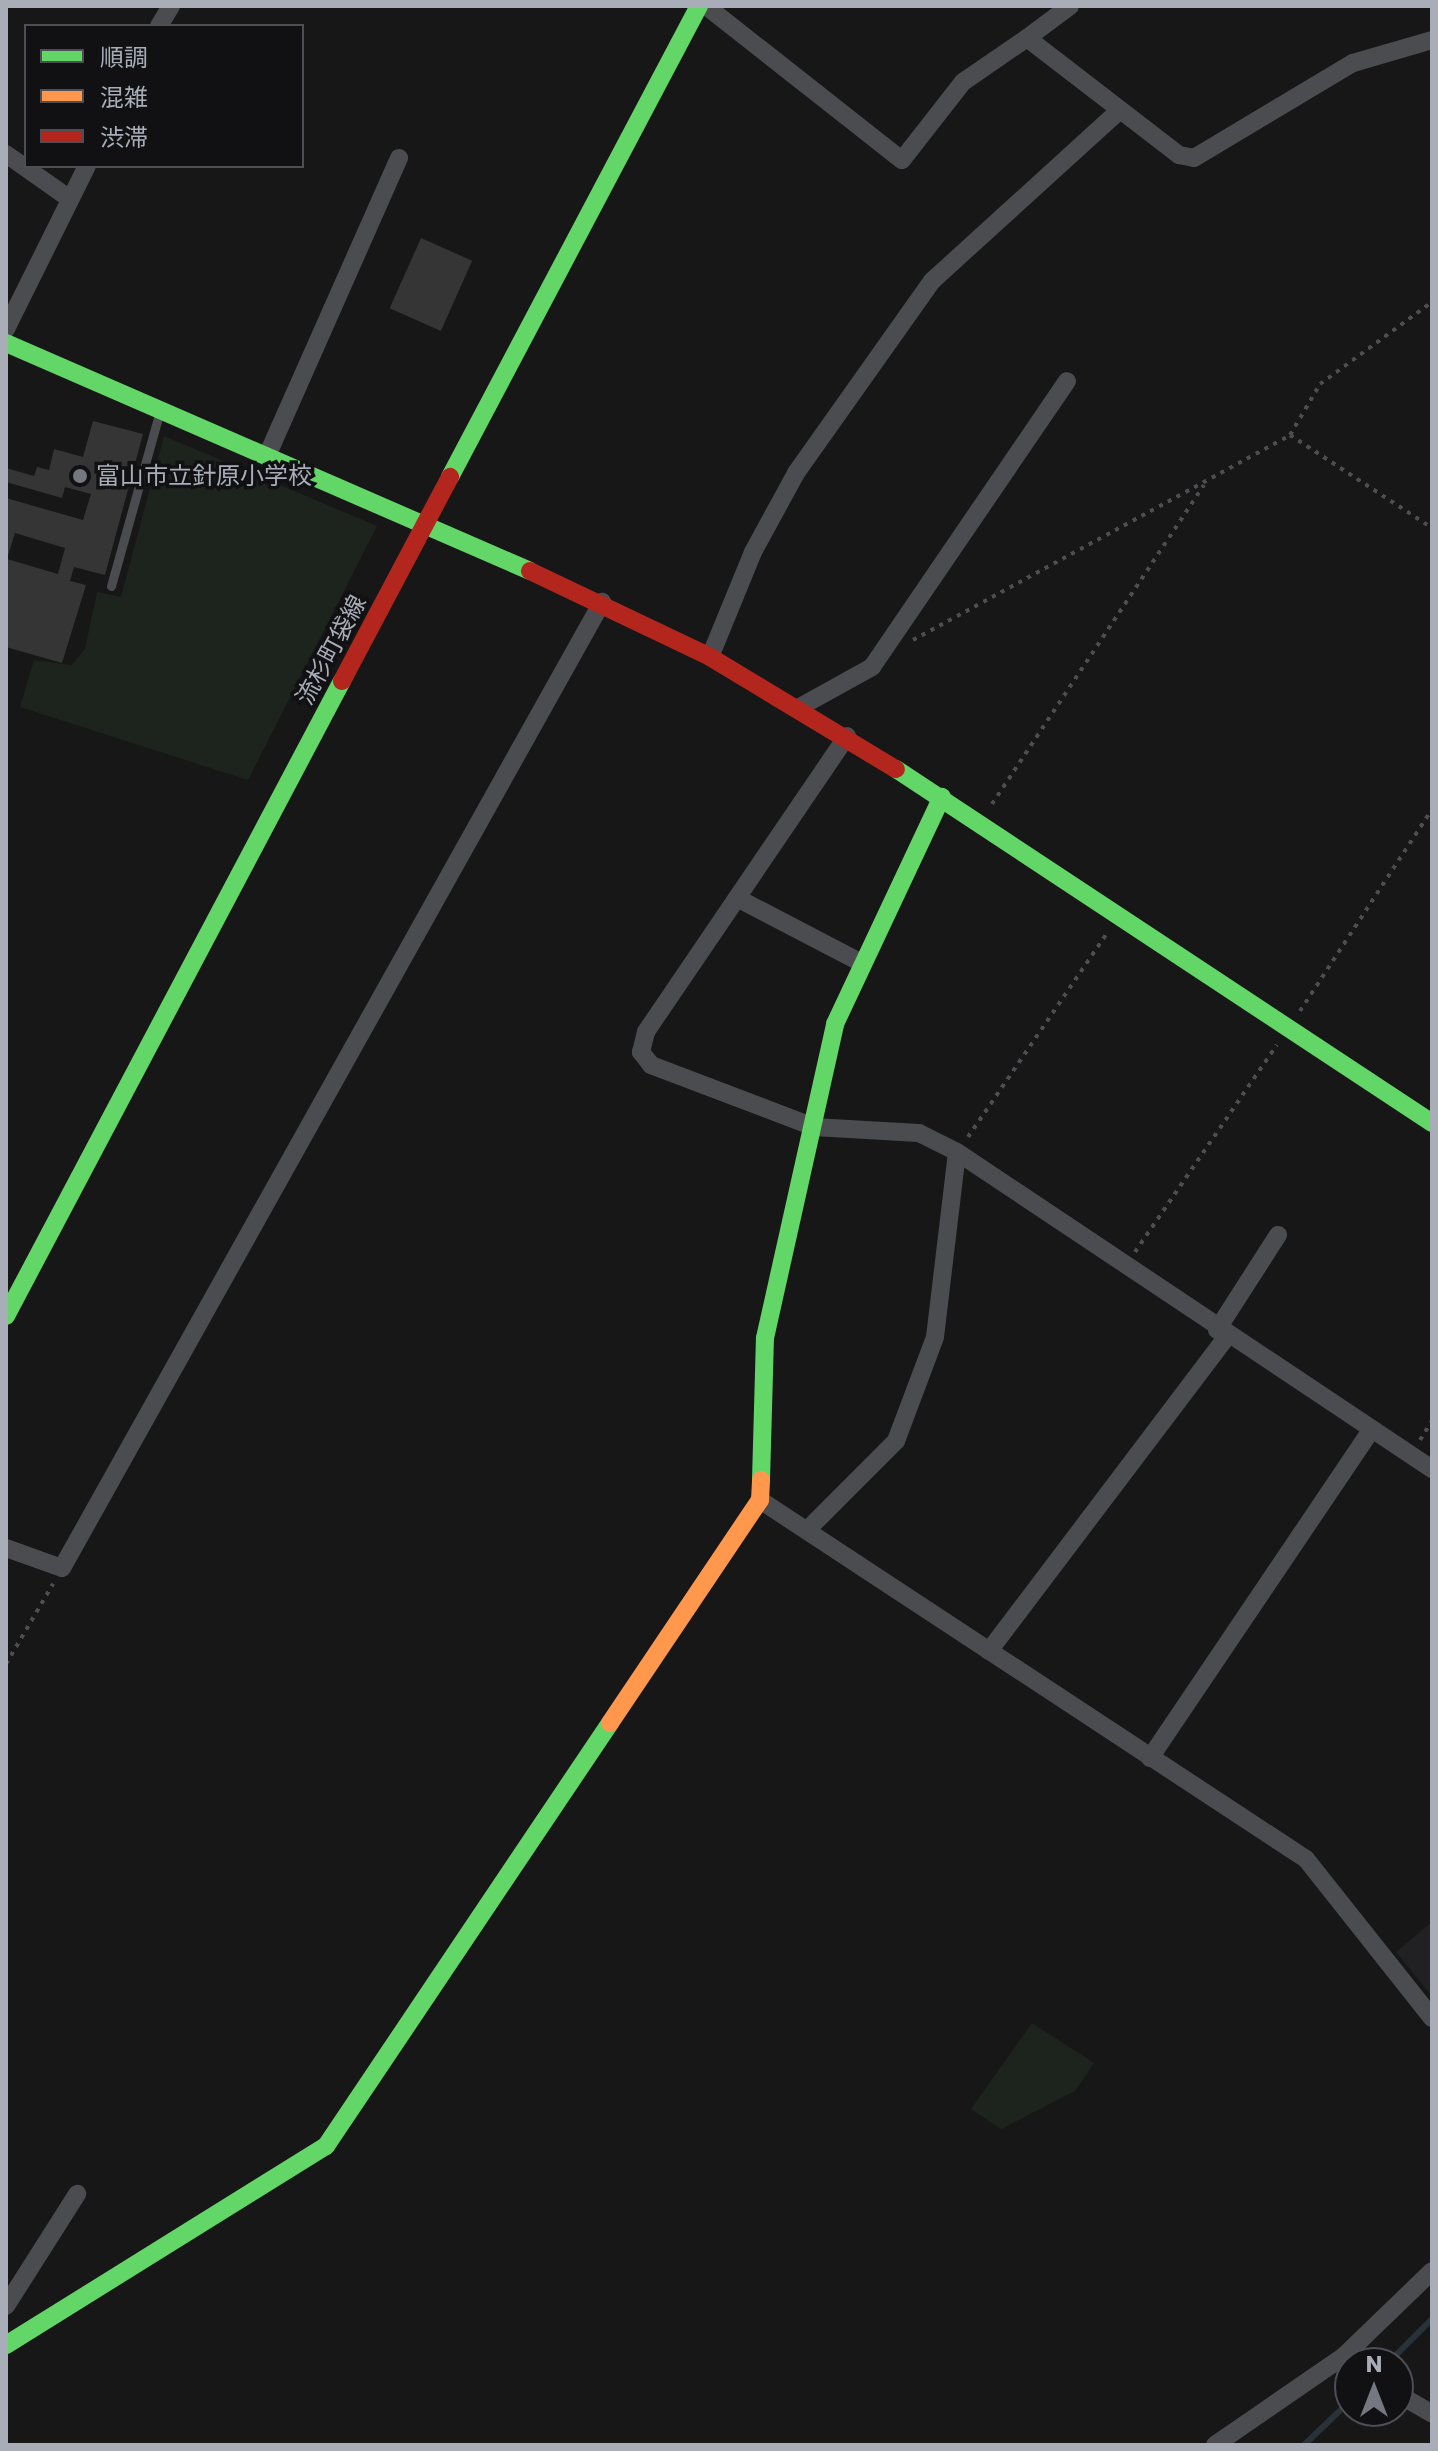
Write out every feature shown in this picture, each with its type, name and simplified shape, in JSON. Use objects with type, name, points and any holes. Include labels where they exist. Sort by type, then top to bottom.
[{"type":"street","points":[[160,24],[171,6]]},
{"type":"street","name":"流杉町袋線","points":[[6,1316],[699,6]]},
{"type":"street","points":[[706,6],[902,160],[963,82],[1070,6]]},
{"type":"street","points":[[1027,38],[1179,155],[1194,158],[1353,63],[1432,40]]},
{"type":"street","points":[[710,657],[753,552],[796,473],[932,281],[1119,111]]},
{"type":"street","points":[[6,154],[24,167]]},
{"type":"street","points":[[267,456],[399,158]]},
{"type":"street","points":[[26,168],[70,199]]},
{"type":"street","points":[[6,329],[86,168]]},
{"type":"street","points":[[6,343],[423,527],[602,602],[710,657],[847,736],[942,797],[1432,1123]]},
{"type":"street","points":[[798,708],[880,658],[1067,381]]},
{"type":"street","points":[[6,1548],[62,1568],[602,602]]},
{"type":"street","points":[[847,736],[646,1032],[641,1052],[651,1065],[814,1127],[919,1133],[957,1152],[1222,1333],[1432,1469]]},
{"type":"street","points":[[6,2345],[326,2146],[760,1500],[765,1338],[835,1024],[860,962],[942,797]]},
{"type":"street","points":[[737,898],[860,962]]},
{"type":"street","points":[[807,1530],[896,1441],[935,1337],[957,1152]]},
{"type":"street","points":[[989,1651],[1222,1333],[1278,1235]]},
{"type":"street","points":[[1150,1758],[1372,1429]]},
{"type":"street","points":[[760,1500],[1306,1859],[1432,2018]]},
{"type":"street","points":[[6,2306],[77,2194]]},
{"type":"street","points":[[1360,2347],[1432,2271]]},
{"type":"street","points":[[1215,2445],[1334,2369]]},
{"type":"street","points":[[1414,2403],[1432,2414]]},
{"type":"lane","points":[[111,586],[160,411]]},
{"type":"path","points":[[880,658],[1290,435],[1320,384],[1432,302]]},
{"type":"path","points":[[1290,435],[1432,528]]},
{"type":"path","points":[[980,823],[1204,484]]},
{"type":"path","points":[[957,1152],[1119,915]]},
{"type":"path","points":[[6,1664],[62,1568]]},
{"type":"shaded area","points":[[164,436],[377,526],[248,780],[20,707],[34,660],[72,665],[85,649],[97,592],[121,597]]},
{"type":"shaded area","points":[[1432,1922],[1432,1996],[1396,1952]]},
{"type":"shaded area","points":[[1032,2023],[1094,2063],[1075,2091],[1001,2129],[971,2109]]},
{"type":"building","points":[[421,238],[472,261],[441,331],[390,308]]},
{"type":"building","points":[[93,421],[143,434],[105,575],[74,567],[70,581],[86,585],[62,663],[6,647],[6,498],[83,520],[91,494],[65,487],[62,498],[6,482],[6,468],[34,476],[37,467],[49,470],[54,449],[83,457]],"holes":[[[15,533],[65,548],[58,574],[7,559]]]},
{"type":"waterway","points":[[1404,2347],[1432,2319]]},
{"type":"waterway","points":[[1304,2445],[1334,2416]]},
{"type":"traffic: fast","points":[[450,477],[699,6]]},
{"type":"traffic: fast","points":[[6,343],[530,571]]},
{"type":"traffic: fast","points":[[6,1316],[342,681]]},
{"type":"traffic: fast","points":[[896,769],[1432,1123]]},
{"type":"traffic: fast","points":[[761,1480],[765,1338],[835,1024],[942,797]]},
{"type":"traffic: fast","points":[[6,2345],[326,2146],[610,1723]]},
{"type":"traffic: slow","points":[[610,1723],[760,1500],[761,1480]]},
{"type":"traffic: jam","points":[[342,681],[450,477]]},
{"type":"traffic: jam","points":[[530,571],[710,657],[896,769]]},
{"type":"place","name":"富山市立針原小学校","points":[[80,476]]}]
